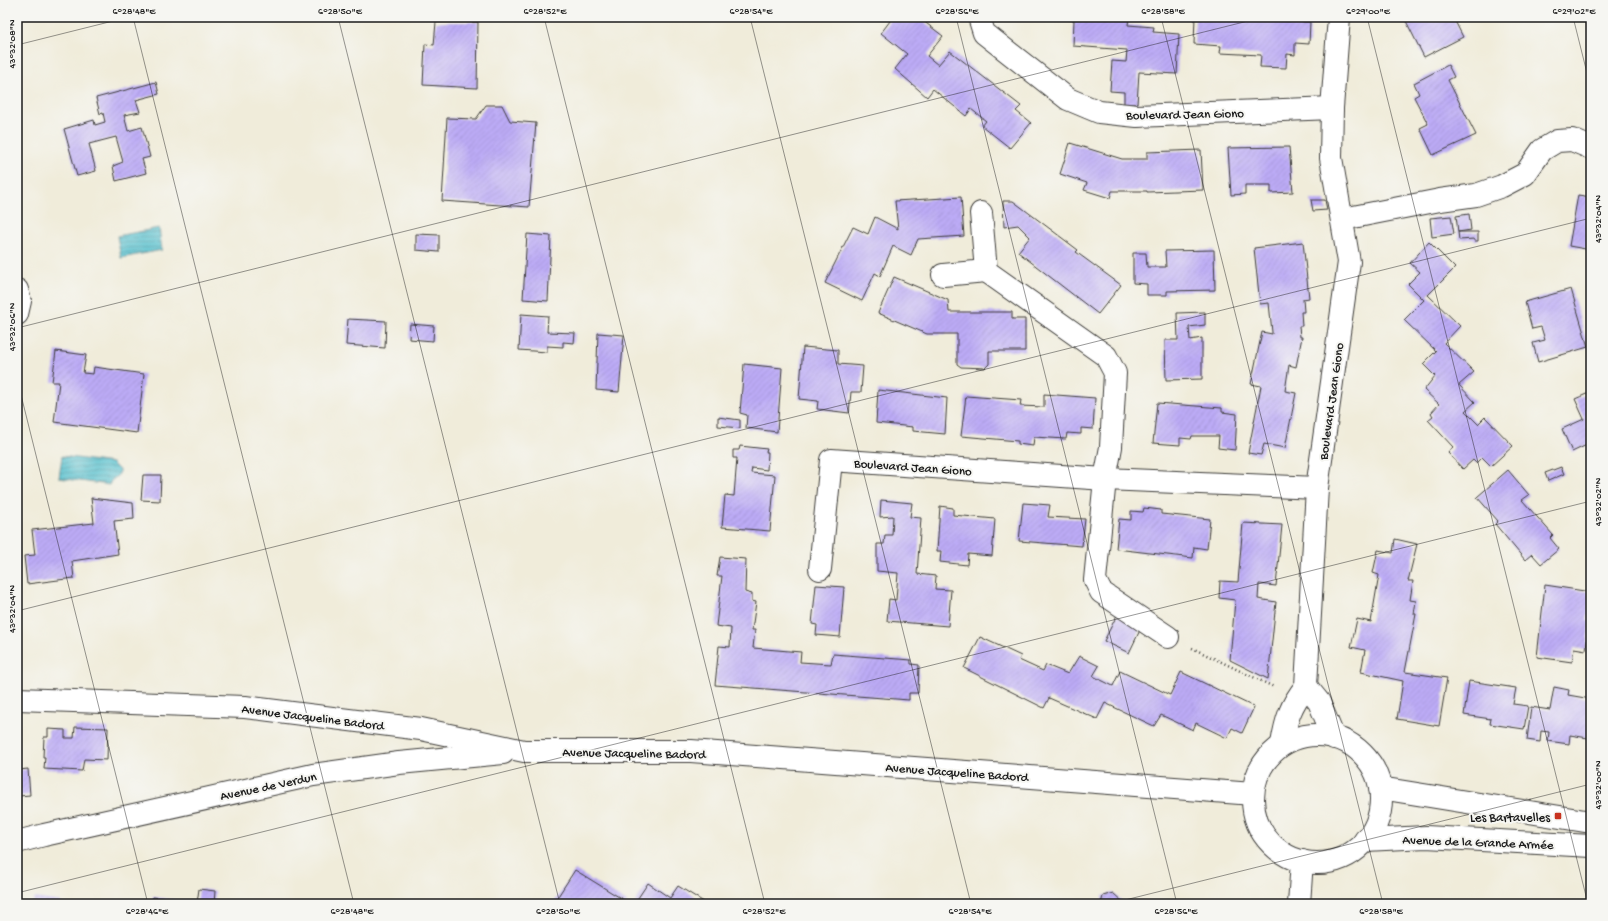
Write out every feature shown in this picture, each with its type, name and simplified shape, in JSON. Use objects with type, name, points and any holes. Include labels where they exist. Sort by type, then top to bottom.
[{"type":"street","name":"Boulevard Jean Giono","points":[[979,17],[984,33],[990,38],[1068,99],[1099,112],[1136,116],[1332,108]]},
{"type":"street","name":"Boulevard Jean Giono","points":[[1306,686],[1317,488],[1349,262],[1343,219],[1331,158],[1332,108],[1339,17]]},
{"type":"street","points":[[1343,219],[1440,200],[1476,195],[1502,186],[1525,174],[1542,150],[1557,141],[1572,140],[1591,148]]},
{"type":"street","points":[[981,213],[986,271]]},
{"type":"street","points":[[943,275],[986,271],[1106,356],[1116,373],[1111,448],[1105,479],[1095,580],[1101,592],[1168,636]]},
{"type":"street","points":[[17,290],[20,301],[17,314]]},
{"type":"street","name":"Boulevard Jean Giono","points":[[820,569],[831,460],[1105,479],[1317,488]]},
{"type":"street","points":[[1282,744],[1289,714],[1295,701],[1306,686],[1319,702],[1334,738]]},
{"type":"street","name":"Avenue Jacqueline Badord","points":[[17,698],[252,708],[421,729],[524,751],[691,751],[1253,794]]},
{"type":"street","points":[[1320,734],[1334,738],[1341,739],[1359,751],[1373,768],[1380,788],[1380,807],[1377,818],[1365,840],[1352,852],[1337,859],[1319,862],[1302,861],[1285,854],[1271,844],[1260,829],[1254,812],[1253,794],[1257,775],[1267,758],[1282,744],[1300,737],[1320,734]]},
{"type":"street","name":"Avenue de Verdun","points":[[17,842],[256,787],[327,773],[399,762],[524,751]]},
{"type":"street","points":[[1380,788],[1591,822]]},
{"type":"street","name":"Avenue de la Grande Armée","points":[[1365,840],[1426,837],[1591,846]]},
{"type":"street","points":[[1299,904],[1302,861]]},
{"type":"path","points":[[1168,636],[1280,690],[1306,686]]},
{"type":"water","points":[[159,228],[162,250],[121,258],[117,236]]},
{"type":"water","points":[[62,456],[112,463],[119,470],[119,474],[111,481],[109,485],[59,478]]},
{"type":"building","points":[[884,17],[918,17],[943,36],[927,56],[938,65],[950,51],[1021,106],[1016,111],[1031,123],[1010,148],[982,126],[986,121],[971,109],[966,116],[933,89],[927,97],[895,69],[907,54],[881,33],[890,21]]},
{"type":"building","points":[[1036,17],[1129,17],[1128,25],[1154,27],[1153,32],[1179,34],[1177,74],[1139,72],[1137,104],[1124,104],[1124,92],[1110,91],[1112,61],[1126,62],[1127,50],[1073,46],[1074,20]]},
{"type":"building","points":[[1195,17],[1267,17],[1267,20],[1310,22],[1309,44],[1295,43],[1295,55],[1287,54],[1286,68],[1260,67],[1261,55],[1220,53],[1221,46],[1194,44]]},
{"type":"building","points":[[1404,17],[1453,17],[1463,37],[1424,57]]},
{"type":"building","points":[[436,22],[478,22],[477,88],[423,85],[425,44],[434,45]]},
{"type":"building","points":[[1448,65],[1454,77],[1448,80],[1476,135],[1433,155],[1420,128],[1428,124],[1414,97],[1419,94],[1414,83]]},
{"type":"building","points":[[156,82],[159,94],[136,100],[140,112],[124,115],[128,131],[142,127],[150,157],[142,159],[146,173],[116,181],[113,166],[123,162],[116,137],[89,144],[96,171],[77,176],[64,129],[94,120],[95,125],[105,122],[103,113],[100,114],[96,98]]},
{"type":"building","points":[[486,105],[502,105],[510,121],[536,123],[529,207],[442,201],[447,118],[476,119]]},
{"type":"building","points":[[1070,143],[1122,159],[1147,159],[1147,152],[1201,150],[1203,190],[1147,192],[1112,191],[1110,198],[1084,190],[1087,183],[1060,174]]},
{"type":"building","points":[[1289,147],[1293,192],[1271,193],[1271,185],[1245,185],[1245,194],[1231,195],[1228,148]]},
{"type":"building","points":[[1578,195],[1591,197],[1591,250],[1569,246]]},
{"type":"building","points":[[961,197],[964,236],[918,239],[911,255],[893,246],[880,276],[875,273],[862,301],[825,283],[853,227],[868,234],[875,217],[898,229],[895,201]]},
{"type":"building","points":[[1311,200],[1325,200],[1327,210],[1313,211]]},
{"type":"building","points":[[1003,201],[1013,201],[1078,250],[1076,252],[1121,285],[1098,314],[1018,252],[1030,237],[1018,225],[1004,227]]},
{"type":"building","points":[[1469,214],[1471,230],[1458,232],[1456,216]]},
{"type":"building","points":[[1451,216],[1454,234],[1432,237],[1430,218]]},
{"type":"building","points":[[1458,232],[1478,232],[1478,241],[1474,241],[1474,239],[1459,240]]},
{"type":"building","points":[[416,234],[439,235],[439,252],[416,250]]},
{"type":"building","points":[[527,234],[551,236],[548,301],[523,299]]},
{"type":"building","points":[[1303,242],[1309,298],[1303,299],[1304,312],[1301,312],[1302,326],[1299,326],[1300,337],[1302,337],[1296,367],[1289,365],[1285,391],[1296,393],[1285,448],[1264,444],[1261,455],[1248,453],[1261,386],[1251,384],[1262,332],[1272,334],[1269,303],[1260,304],[1254,248]]},
{"type":"building","points":[[1429,242],[1455,268],[1428,295],[1460,326],[1444,343],[1474,372],[1459,385],[1475,402],[1465,411],[1478,424],[1485,417],[1513,446],[1491,466],[1482,457],[1476,463],[1473,460],[1463,469],[1448,453],[1453,447],[1428,420],[1433,416],[1431,413],[1439,404],[1424,390],[1435,376],[1423,364],[1436,351],[1404,320],[1424,300],[1408,284],[1420,272],[1410,263]]},
{"type":"building","points":[[1214,250],[1215,290],[1167,291],[1167,295],[1147,295],[1147,284],[1133,283],[1133,253],[1146,253],[1147,267],[1166,267],[1165,251]]},
{"type":"building","points":[[894,277],[948,300],[949,312],[1012,312],[1012,319],[1025,319],[1025,351],[989,351],[989,364],[985,368],[961,367],[957,364],[957,334],[927,334],[878,313]]},
{"type":"building","points":[[1571,289],[1588,347],[1538,362],[1533,343],[1545,340],[1541,327],[1532,329],[1525,302]]},
{"type":"building","points":[[1205,312],[1205,325],[1189,327],[1190,340],[1202,338],[1202,379],[1166,380],[1165,340],[1178,340],[1177,313]]},
{"type":"building","points":[[521,314],[548,316],[547,332],[575,333],[574,343],[563,342],[563,347],[547,346],[547,352],[519,350]]},
{"type":"building","points":[[348,319],[386,321],[385,348],[346,345]]},
{"type":"building","points":[[410,324],[434,326],[433,341],[409,339]]},
{"type":"building","points":[[598,333],[624,335],[619,392],[596,390]]},
{"type":"building","points":[[803,347],[838,350],[838,364],[863,366],[861,392],[851,392],[849,413],[817,409],[818,401],[799,399]]},
{"type":"building","points":[[56,351],[86,355],[83,373],[93,374],[94,367],[144,374],[137,433],[54,422],[59,382],[52,382]]},
{"type":"building","points":[[744,364],[782,368],[777,432],[746,428],[747,415],[740,413]]},
{"type":"building","points":[[878,390],[947,398],[945,434],[913,431],[913,427],[876,423]]},
{"type":"building","points":[[1591,392],[1591,443],[1572,452],[1562,429],[1584,419],[1575,399]]},
{"type":"building","points":[[1044,394],[1095,398],[1093,429],[1081,428],[1081,434],[1067,433],[1066,439],[1034,437],[1033,446],[1018,444],[1018,441],[961,436],[966,396],[1021,400],[1020,406],[1044,407]]},
{"type":"building","points":[[1157,403],[1222,408],[1222,412],[1237,414],[1235,450],[1218,448],[1219,436],[1192,436],[1191,439],[1180,438],[1180,445],[1153,443]]},
{"type":"building","points":[[718,417],[740,420],[740,428],[718,426]]},
{"type":"building","points":[[740,446],[767,449],[767,470],[752,468],[751,473],[775,475],[770,531],[722,527],[725,495],[734,496],[737,458],[733,458],[733,450],[739,450]]},
{"type":"building","points":[[1561,467],[1564,474],[1548,481],[1545,473]]},
{"type":"building","points":[[1508,470],[1529,495],[1522,500],[1553,535],[1550,538],[1559,549],[1541,564],[1532,554],[1525,560],[1495,524],[1498,521],[1477,497]]},
{"type":"building","points":[[143,475],[161,475],[160,501],[141,500]]},
{"type":"building","points":[[91,498],[133,503],[134,519],[114,521],[118,554],[72,561],[74,578],[27,584],[24,556],[35,555],[32,530],[94,523]]},
{"type":"building","points":[[881,500],[912,503],[910,517],[921,518],[917,574],[936,576],[935,589],[951,590],[948,626],[887,621],[889,599],[896,600],[898,573],[877,571],[877,544],[884,544],[885,535],[892,535],[893,516],[880,517]]},
{"type":"building","points":[[1023,503],[1050,505],[1048,517],[1085,519],[1082,546],[1019,541]]},
{"type":"building","points":[[940,506],[953,508],[953,515],[995,519],[992,556],[968,554],[967,565],[940,562],[941,551],[937,551]]},
{"type":"building","points":[[1144,508],[1161,510],[1161,514],[1210,519],[1207,549],[1194,547],[1193,558],[1116,549],[1119,519],[1131,520],[1131,511],[1143,512]]},
{"type":"building","points":[[1243,523],[1282,525],[1276,586],[1259,584],[1258,599],[1276,602],[1268,679],[1230,660],[1235,600],[1219,598],[1220,581],[1238,582]]},
{"type":"building","points":[[1395,539],[1417,544],[1408,581],[1413,581],[1410,600],[1416,601],[1414,614],[1416,614],[1405,672],[1447,678],[1439,726],[1397,719],[1403,681],[1361,672],[1365,650],[1351,647],[1357,619],[1371,622],[1379,575],[1373,573],[1378,550],[1393,553]]},
{"type":"building","points":[[720,557],[746,559],[745,592],[752,594],[752,601],[756,602],[752,630],[755,630],[753,648],[801,652],[800,662],[831,664],[833,654],[911,660],[911,664],[919,665],[918,693],[909,693],[909,700],[715,685],[719,646],[730,647],[731,628],[716,626],[722,576],[717,576]]},
{"type":"building","points":[[816,585],[844,587],[840,637],[816,635],[817,625],[812,624]]},
{"type":"building","points":[[1545,585],[1591,592],[1587,621],[1590,621],[1586,650],[1574,648],[1572,662],[1537,657]]},
{"type":"building","points":[[1117,615],[1142,626],[1129,653],[1104,641]]},
{"type":"building","points":[[980,637],[1021,656],[1019,660],[1043,671],[1046,665],[1068,674],[1079,656],[1099,666],[1093,676],[1113,686],[1120,671],[1170,695],[1181,672],[1254,707],[1242,733],[1232,728],[1227,738],[1196,723],[1193,730],[1161,715],[1154,726],[1105,703],[1097,719],[1049,698],[1044,708],[964,668]]},
{"type":"building","points":[[1469,681],[1516,688],[1513,704],[1528,706],[1524,729],[1490,724],[1491,719],[1464,715]]},
{"type":"building","points":[[1554,687],[1569,690],[1568,695],[1591,699],[1591,734],[1589,734],[1588,738],[1570,735],[1569,744],[1548,741],[1549,732],[1541,731],[1540,742],[1527,740],[1531,707],[1550,710]]},
{"type":"building","points":[[75,727],[108,728],[107,760],[84,759],[82,771],[44,769],[44,737],[48,737],[48,729],[65,730],[65,738],[74,738]]},
{"type":"building","points":[[28,769],[30,795],[19,796],[19,770]]},
{"type":"building","points":[[575,870],[627,902],[626,904],[553,904]]},
{"type":"building","points":[[648,883],[670,898],[678,886],[707,904],[634,904]]},
{"type":"building","points":[[199,889],[215,891],[214,904],[152,904],[153,897],[197,903]]},
{"type":"building","points":[[1113,893],[1125,904],[1101,904],[1103,896]]},
{"type":"building","points":[[34,898],[61,902],[61,904],[33,904]]},
{"type":"place","name":"Les Bartavelles","points":[[1558,816]]}]
